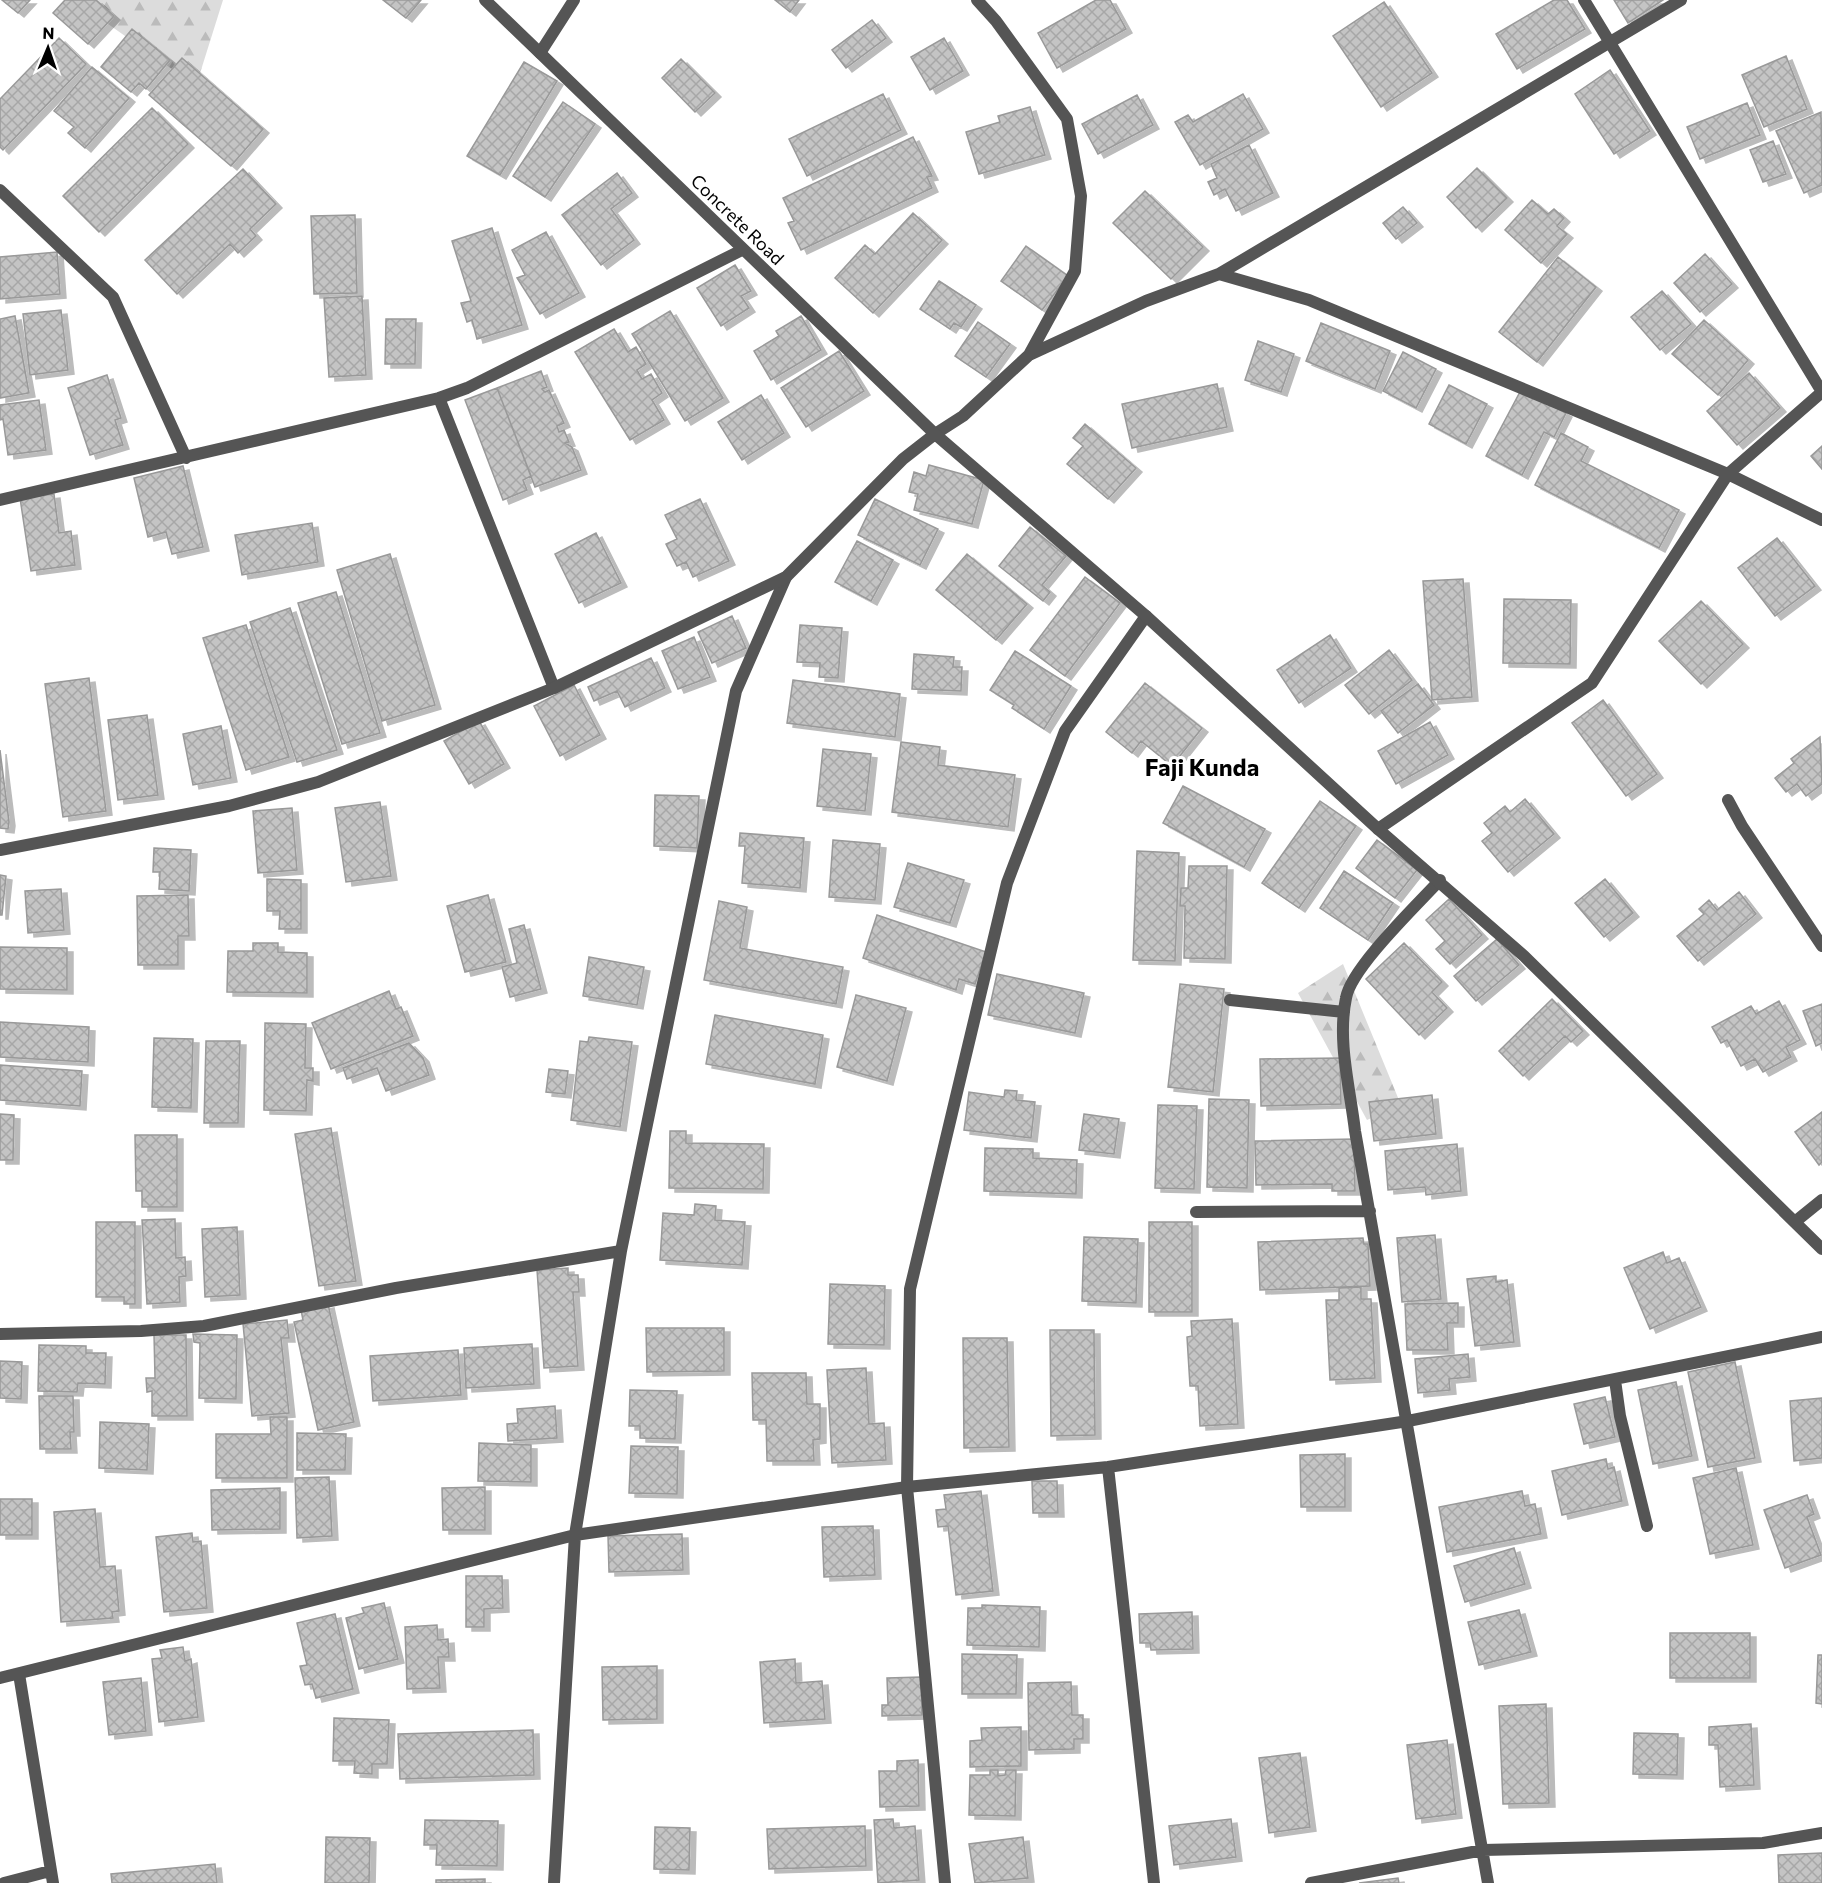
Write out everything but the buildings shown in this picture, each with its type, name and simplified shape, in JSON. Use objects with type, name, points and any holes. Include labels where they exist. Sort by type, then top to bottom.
[{"type":"street","name":"Concrete Road","points":[[484,0],[935,434],[1146,616],[1378,829],[1440,880],[1524,956],[1822,1249]]},
{"type":"street","points":[[540,53],[574,0]]},
{"type":"street","points":[[977,0],[996,21],[1067,119],[1081,196],[1075,271],[1029,355]]},
{"type":"street","points":[[1378,829],[1592,683],[1728,474],[1822,392],[1584,0]]},
{"type":"street","points":[[0,850],[228,806],[318,782],[554,688],[786,577],[903,459],[963,416],[1029,355],[1146,301],[1219,274],[1611,44],[1681,0]]},
{"type":"street","points":[[0,190],[113,297],[186,458]]},
{"type":"street","points":[[0,500],[439,398],[466,388],[742,250]]},
{"type":"street","points":[[1219,274],[1309,300],[1728,474],[1822,520]]},
{"type":"street","points":[[439,398],[554,688]]},
{"type":"street","points":[[555,1883],[575,1535],[621,1251],[736,691],[786,577]]},
{"type":"street","points":[[945,1883],[907,1487],[910,1289],[1007,883],[1065,731],[1146,616]]},
{"type":"street","points":[[1728,800],[1742,826],[1822,946]]},
{"type":"street","points":[[1440,880],[1370,956],[1346,996],[1342,1031],[1370,1211],[1488,1883]]},
{"type":"street","points":[[1230,1000],[1344,1012]]},
{"type":"street","points":[[1796,1221],[1822,1200]]},
{"type":"street","points":[[1196,1212],[1370,1211]]},
{"type":"street","points":[[0,1334],[141,1331],[204,1326],[396,1288],[621,1251]]},
{"type":"street","points":[[0,1678],[575,1535],[907,1487],[1108,1467],[1408,1421],[1822,1337]]},
{"type":"street","points":[[1615,1380],[1620,1416],[1647,1526]]},
{"type":"street","points":[[1108,1467],[1154,1883]]},
{"type":"street","points":[[4,1883],[51,1877],[19,1674]]},
{"type":"street","points":[[1311,1883],[1483,1850],[1763,1843],[1822,1833]]},
{"type":"green space","points":[[74,0],[223,0],[196,86]]},
{"type":"green space","points":[[1343,964],[1401,1105],[1367,1120],[1298,993]]},
{"type":"district","name":"Faji Kunda","points":[[1202,768]]}]
